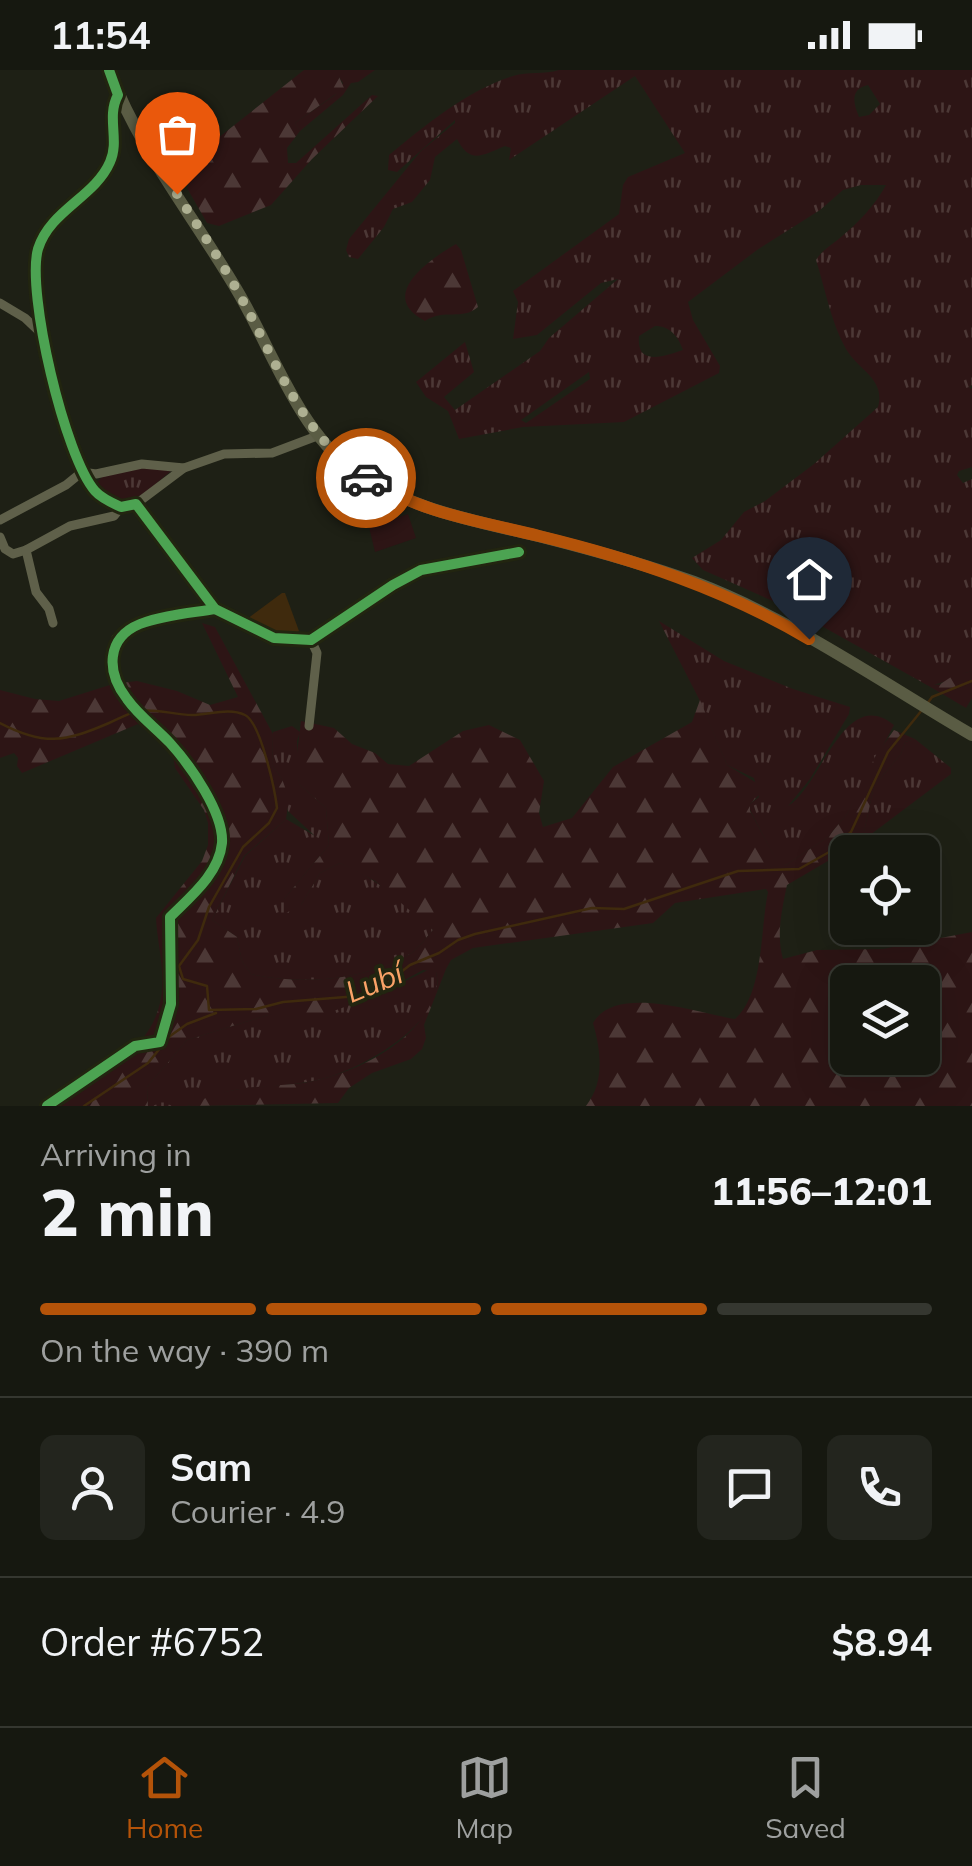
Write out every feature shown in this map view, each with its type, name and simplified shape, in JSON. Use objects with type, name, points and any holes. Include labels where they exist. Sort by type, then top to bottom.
[{"type":"main road","points":[[109,70],[137,133],[241,296],[317,436],[352,469],[417,505],[696,583],[774,619],[972,735]]},
{"type":"street","points":[[118,96],[112,109],[114,149],[109,164],[49,226],[38,249],[36,265],[42,335],[82,472],[96,494],[120,507],[136,504],[184,468],[224,454],[272,453],[317,436]]},
{"type":"street","points":[[0,303],[25,318],[42,335]]},
{"type":"street","points":[[0,520],[66,485],[82,472],[96,474],[142,464],[184,468]]},
{"type":"street","points":[[136,504],[216,609],[262,634],[311,640],[421,570],[518,552]]},
{"type":"street","points":[[0,537],[13,554],[70,526],[114,516],[120,507]]},
{"type":"street","points":[[26,550],[36,592],[49,609],[53,623]]},
{"type":"street","points":[[116,638],[138,624],[216,609]]},
{"type":"street","points":[[309,726],[317,653],[311,640]]},
{"type":"green space","points":[[304,70],[336,70],[344,88],[295,123],[300,131],[287,148],[288,163],[296,163],[372,95],[378,96],[271,205],[219,226],[207,223],[187,188],[204,149]]},
{"type":"green space","points":[[334,70],[375,70],[351,83],[343,95],[300,131],[295,123],[335,95],[343,83]]},
{"type":"green space","points":[[972,70],[972,467],[957,475],[963,483],[972,479],[972,671],[927,685],[793,610],[703,570],[692,558],[721,540],[744,512],[814,464],[878,407],[875,382],[841,339],[816,260],[860,219],[886,185],[843,190],[688,302],[693,320],[720,366],[719,373],[624,422],[523,427],[459,439],[448,411],[426,397],[416,382],[465,342],[474,372],[444,397],[455,410],[540,351],[549,338],[618,279],[601,283],[537,335],[513,339],[518,302],[513,291],[619,214],[628,177],[685,153],[635,76],[509,160],[511,148],[505,146],[477,156],[467,152],[457,139],[435,157],[430,180],[412,202],[393,209],[358,259],[349,257],[349,239],[421,151],[455,120],[397,172],[388,170],[389,155],[480,90],[519,75],[553,71]],"holes":[[[868,85],[880,104],[869,115],[859,117],[854,97]],[[655,326],[665,328],[676,336],[683,350],[647,356],[639,346],[639,336]],[[589,372],[590,379],[526,423],[521,420]]]},
{"type":"green space","points":[[456,244],[478,307],[425,321],[411,311],[406,290],[422,268]]},
{"type":"green space","points":[[143,466],[171,471],[143,493],[126,500],[106,494],[95,484],[105,474]]},
{"type":"green space","points":[[408,514],[416,538],[375,552],[369,527]]},
{"type":"green space","points":[[659,621],[724,661],[850,707],[810,779],[788,806],[800,795],[847,728],[861,718],[876,716],[894,725],[847,814],[828,837],[786,865],[777,862],[750,810],[750,804],[759,797],[754,778],[727,765]]},
{"type":"green space","points":[[202,623],[215,627],[273,734],[272,765],[289,798],[286,819],[244,856],[212,920],[237,937],[242,961],[251,974],[309,980],[349,976],[387,965],[413,952],[433,930],[375,881],[340,863],[320,873],[301,905],[286,913],[284,899],[329,845],[326,808],[299,784],[296,762],[301,721],[334,728],[352,744],[375,753],[388,764],[409,766],[463,731],[489,725],[520,740],[544,781],[539,813],[543,827],[572,818],[613,767],[692,722],[700,700],[727,765],[760,785],[761,793],[750,804],[750,811],[777,861],[786,865],[828,837],[847,814],[876,755],[894,730],[915,739],[905,742],[901,754],[874,786],[863,835],[830,835],[830,860],[787,885],[780,922],[781,950],[783,959],[817,950],[940,945],[940,938],[972,932],[972,1106],[586,1106],[596,1087],[600,1066],[593,1023],[604,1011],[620,1005],[660,1004],[735,1019],[751,994],[756,977],[766,889],[675,903],[653,923],[473,948],[451,960],[446,969],[424,1025],[426,1038],[422,1049],[411,1059],[372,1073],[349,1088],[338,1103],[189,1106],[228,1091],[313,1081],[370,1060],[404,1038],[417,1024],[435,996],[436,972],[423,970],[375,996],[328,1013],[268,1015],[187,1040],[147,1087],[148,1106],[54,1106],[123,1058],[149,1029],[162,989],[156,918],[202,861],[208,845],[208,823],[204,810],[175,768],[173,756],[158,738],[138,724],[22,773],[14,753],[0,758],[0,690],[59,701],[113,684],[137,681],[210,705],[238,697]]},
{"type":"green space","points":[[972,671],[972,698],[966,708],[922,682],[939,685]]},
{"type":"green space","points":[[292,726],[300,732],[299,784],[326,808],[329,845],[284,899],[301,905],[320,873],[340,863],[378,884],[433,930],[413,952],[387,965],[330,979],[251,974],[242,961],[237,937],[212,920],[245,856],[286,819],[315,836],[288,811],[282,779],[272,765],[273,732]]},
{"type":"green space","points":[[915,739],[951,768],[951,774],[870,835],[863,835],[874,786],[901,754],[905,742]]},
{"type":"green space","points":[[430,969],[436,972],[436,990],[430,1007],[417,1024],[383,1051],[345,1071],[317,1080],[230,1091],[186,1106],[148,1106],[147,1087],[187,1040],[268,1015],[375,996]]},
{"type":"shaded area","points":[[282,593],[299,631],[296,634],[265,630],[247,619]]},
{"type":"waterway","name":"Lubí","points":[[927,704],[932,697],[972,681]]},
{"type":"waterway","name":"Lubí","points":[[0,723],[29,735],[54,739],[80,734],[145,710],[192,715],[232,712],[251,721],[266,758],[277,808],[269,823],[243,847],[209,907],[198,940],[179,966],[183,979],[207,986],[209,1010],[256,1009],[283,1002],[358,996],[382,987],[410,965],[475,934],[592,908],[624,909],[738,871],[799,869],[831,851],[851,832],[888,752],[922,710]]},
{"type":"waterway","points":[[84,1106],[148,1063],[170,1036],[187,1024],[216,1013]]},
{"type":"cycle path","points":[[109,70],[118,95],[113,112],[113,154],[94,185],[44,236],[36,270],[43,336],[61,411],[83,473],[95,491],[121,507],[136,504],[215,609],[274,638],[311,640],[421,570],[519,552]]},
{"type":"cycle path","points":[[47,1106],[135,1046],[160,1042],[171,1004],[170,917],[215,865],[222,843],[221,831],[212,804],[187,764],[120,689],[113,657],[121,638],[140,624],[215,609]]},
{"type":"way so far","points":[[177,194],[241,296],[317,436],[340,460],[366,478]]},
{"type":"route","points":[[366,478],[417,505],[451,516],[539,536],[696,583],[809,639]]}]
